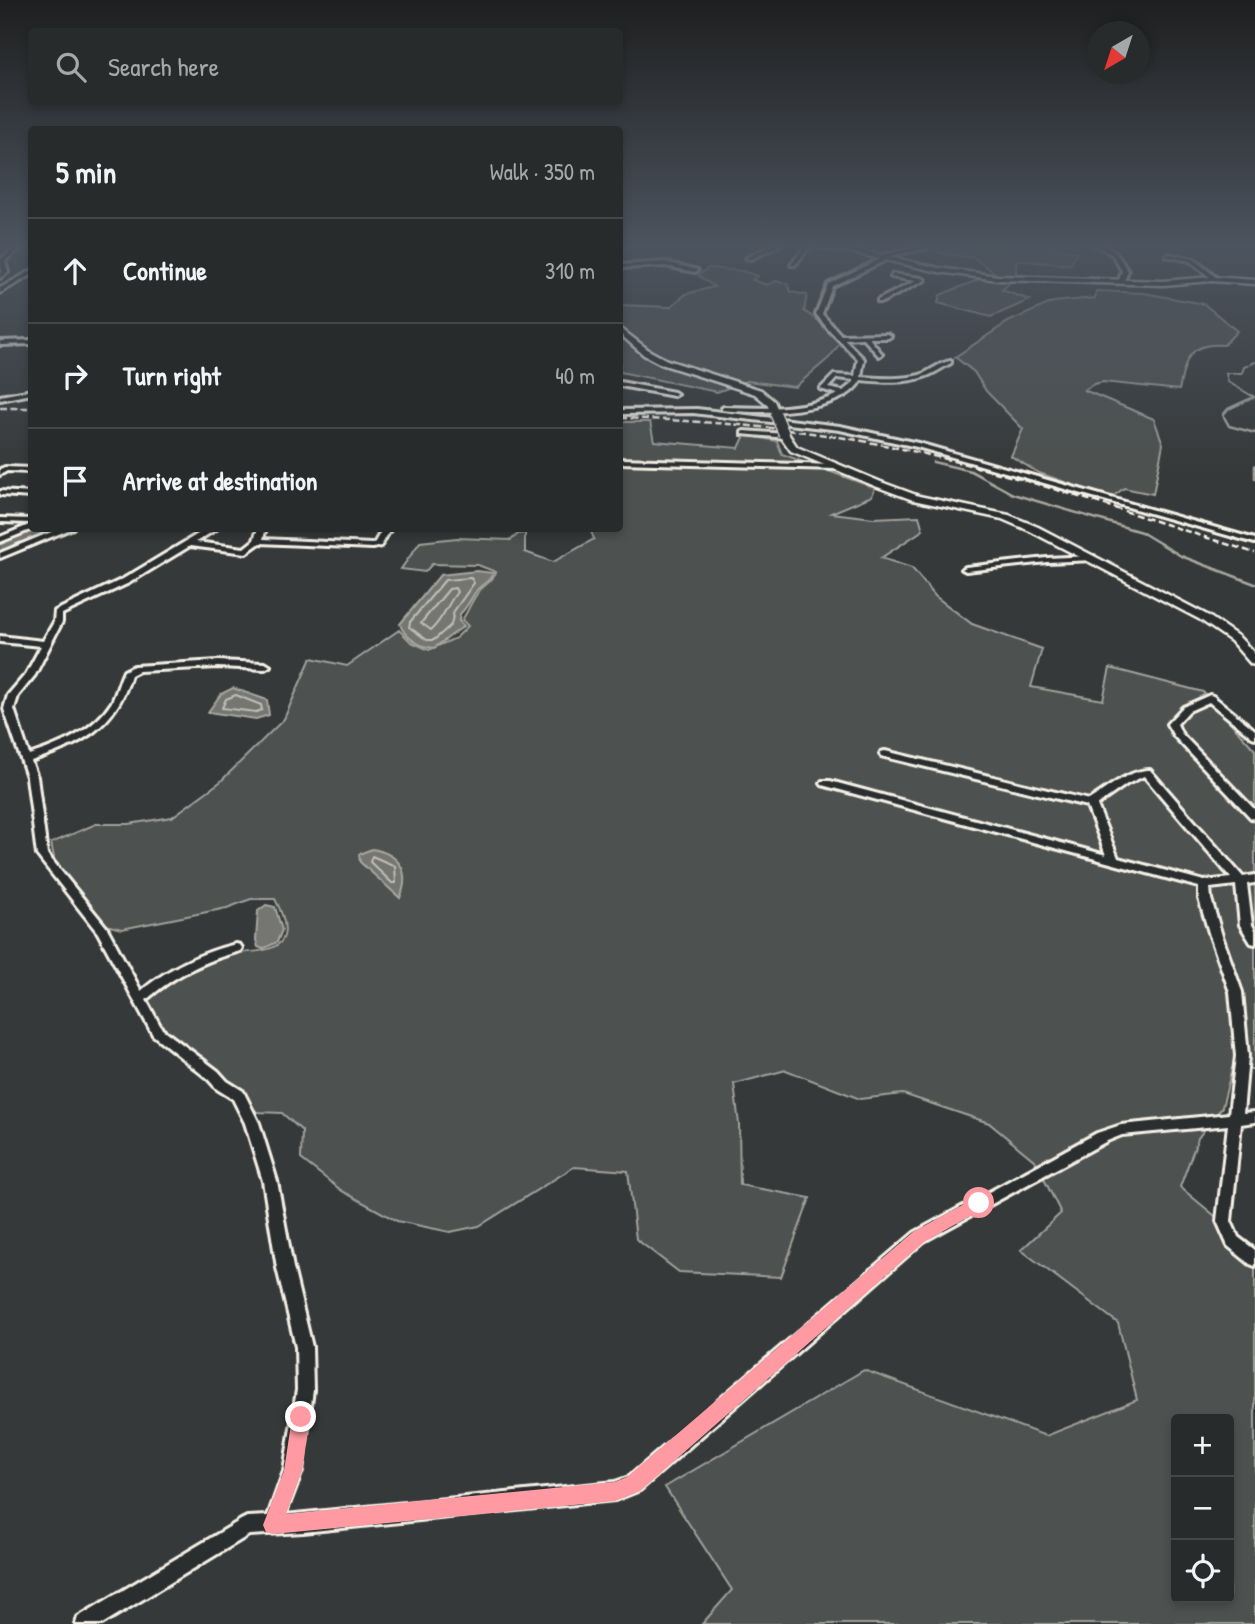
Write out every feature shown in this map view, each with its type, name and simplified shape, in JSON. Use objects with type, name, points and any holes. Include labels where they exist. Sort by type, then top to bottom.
[{"type":"street","points":[[623,412],[775,412],[810,408],[830,402],[845,393],[858,380],[861,359],[823,321]]},
{"type":"street","points":[[623,336],[664,362],[754,390],[767,399],[794,450],[916,498],[1015,521],[1091,558],[1221,628],[1245,648],[1255,661]]},
{"type":"street","points":[[841,338],[888,336]]},
{"type":"street","points":[[865,337],[878,354]]},
{"type":"street","points":[[0,343],[28,342]]},
{"type":"street","points":[[845,393],[823,389],[836,376],[858,380],[926,375],[949,362]]},
{"type":"street","points":[[623,385],[674,394]]},
{"type":"street","points":[[0,398],[28,392]]},
{"type":"street","points":[[693,411],[840,428],[918,445],[1255,541]]},
{"type":"street","points":[[744,433],[785,435]]},
{"type":"street","points":[[623,461],[836,467]]},
{"type":"street","points":[[0,473],[5,469],[28,470]]},
{"type":"street","points":[[0,493],[28,495]]},
{"type":"street","points":[[0,520],[28,521]]},
{"type":"street","points":[[0,540],[28,529]]},
{"type":"street","points":[[0,556],[59,532]]},
{"type":"street","points":[[208,532],[126,581],[58,613],[58,622],[30,675],[13,695],[9,709],[32,777],[41,855],[103,931],[157,1032],[238,1095],[252,1123],[270,1181],[285,1268],[304,1347],[305,1390],[293,1471],[273,1525]]},
{"type":"street","points":[[192,544],[246,551],[258,541],[261,532]]},
{"type":"street","points":[[258,541],[373,547],[385,532]]},
{"type":"street","points":[[966,569],[1047,559],[1091,558]]},
{"type":"street","points":[[0,639],[45,644]]},
{"type":"street","points":[[26,759],[64,747],[82,737],[116,704],[127,673],[137,668],[218,664],[265,666]]},
{"type":"street","points":[[1255,735],[1210,698],[1186,709],[1172,724],[1177,734],[1255,816]]},
{"type":"street","points":[[885,754],[1091,804],[1123,782],[1146,772],[1241,881],[1246,925],[1255,940]]},
{"type":"street","points":[[826,783],[1204,885],[1255,879]]},
{"type":"street","points":[[1091,804],[1113,859]]},
{"type":"street","points":[[1204,885],[1205,899],[1216,936],[1236,992],[1242,1056],[1224,1221],[1233,1241],[1255,1259]]},
{"type":"street","points":[[139,999],[182,966],[202,956],[236,948]]},
{"type":"street","points":[[85,1624],[247,1526],[615,1491],[634,1484],[929,1230],[1102,1137],[1121,1130],[1255,1117]]},
{"type":"shaded area","points":[[623,321],[818,321],[844,338],[829,358],[795,387],[747,381],[717,392],[623,373]]},
{"type":"shaded area","points":[[1225,321],[1237,331],[1224,345],[1203,346],[1191,355],[1179,390],[1103,382],[1084,390],[1154,419],[1163,444],[1153,494],[1124,488],[1111,498],[1039,473],[1011,456],[1023,429],[986,391],[974,372],[955,357],[1008,322]]},
{"type":"shaded area","points":[[623,422],[650,422],[654,441],[739,448],[745,435],[777,441],[782,454],[875,488],[872,496],[831,513],[874,518],[919,516],[923,530],[881,558],[912,568],[935,596],[972,624],[1042,649],[1031,687],[1103,700],[1110,668],[1203,692],[1255,750],[1255,1069],[1232,1069],[1222,1107],[1198,1138],[1180,1187],[1255,1249],[1255,1624],[702,1624],[732,1590],[665,1487],[864,1370],[1046,1436],[1137,1400],[1118,1323],[1021,1250],[1061,1213],[1035,1161],[989,1123],[903,1094],[860,1099],[786,1070],[734,1084],[739,1124],[740,1185],[810,1198],[781,1277],[679,1272],[636,1239],[628,1171],[574,1167],[479,1226],[450,1232],[397,1221],[342,1191],[301,1159],[302,1131],[282,1113],[257,1112],[207,1062],[161,1031],[142,999],[183,969],[206,957],[254,952],[279,944],[284,934],[284,920],[275,899],[251,899],[227,908],[122,929],[106,925],[56,868],[51,843],[96,824],[129,824],[172,817],[220,782],[284,719],[311,658],[347,666],[399,630],[411,642],[429,650],[456,638],[468,626],[462,620],[475,596],[496,572],[478,565],[432,564],[425,572],[401,569],[420,542],[457,538],[511,540],[518,534],[525,533],[525,552],[553,562],[594,539],[591,532],[623,532]]},
{"type":"water","points":[[477,571],[493,573],[460,614],[459,621],[464,626],[434,648],[418,643],[405,633],[400,624],[440,575]]},
{"type":"water","points":[[233,688],[267,700],[269,715],[256,719],[208,712],[221,694]]},
{"type":"water","points":[[372,849],[390,855],[401,866],[404,880],[400,898],[360,862],[359,854]]},
{"type":"water","points":[[266,905],[275,907],[282,930],[277,942],[263,949],[258,947],[256,940],[258,911]]},
{"type":"waterway","points":[[1254,397],[1228,382],[1226,373],[1242,373],[1244,367],[1255,362]]},
{"type":"waterway","points":[[1254,397],[1228,409],[1223,415],[1229,426],[1255,433]]},
{"type":"waterway","points":[[933,462],[971,471],[1013,494],[1141,532],[1181,556],[1255,584]]},
{"type":"waterway","points":[[1255,465],[1255,478]]},
{"type":"waterway","points":[[0,547],[41,532]]},
{"type":"railway","points":[[0,408],[28,408]]},
{"type":"railway","points":[[623,418],[755,426],[889,446],[1027,481],[1255,553]]},
{"type":"route","points":[[301,1417],[293,1471],[273,1525],[615,1491],[634,1484],[919,1237],[979,1203]]}]
